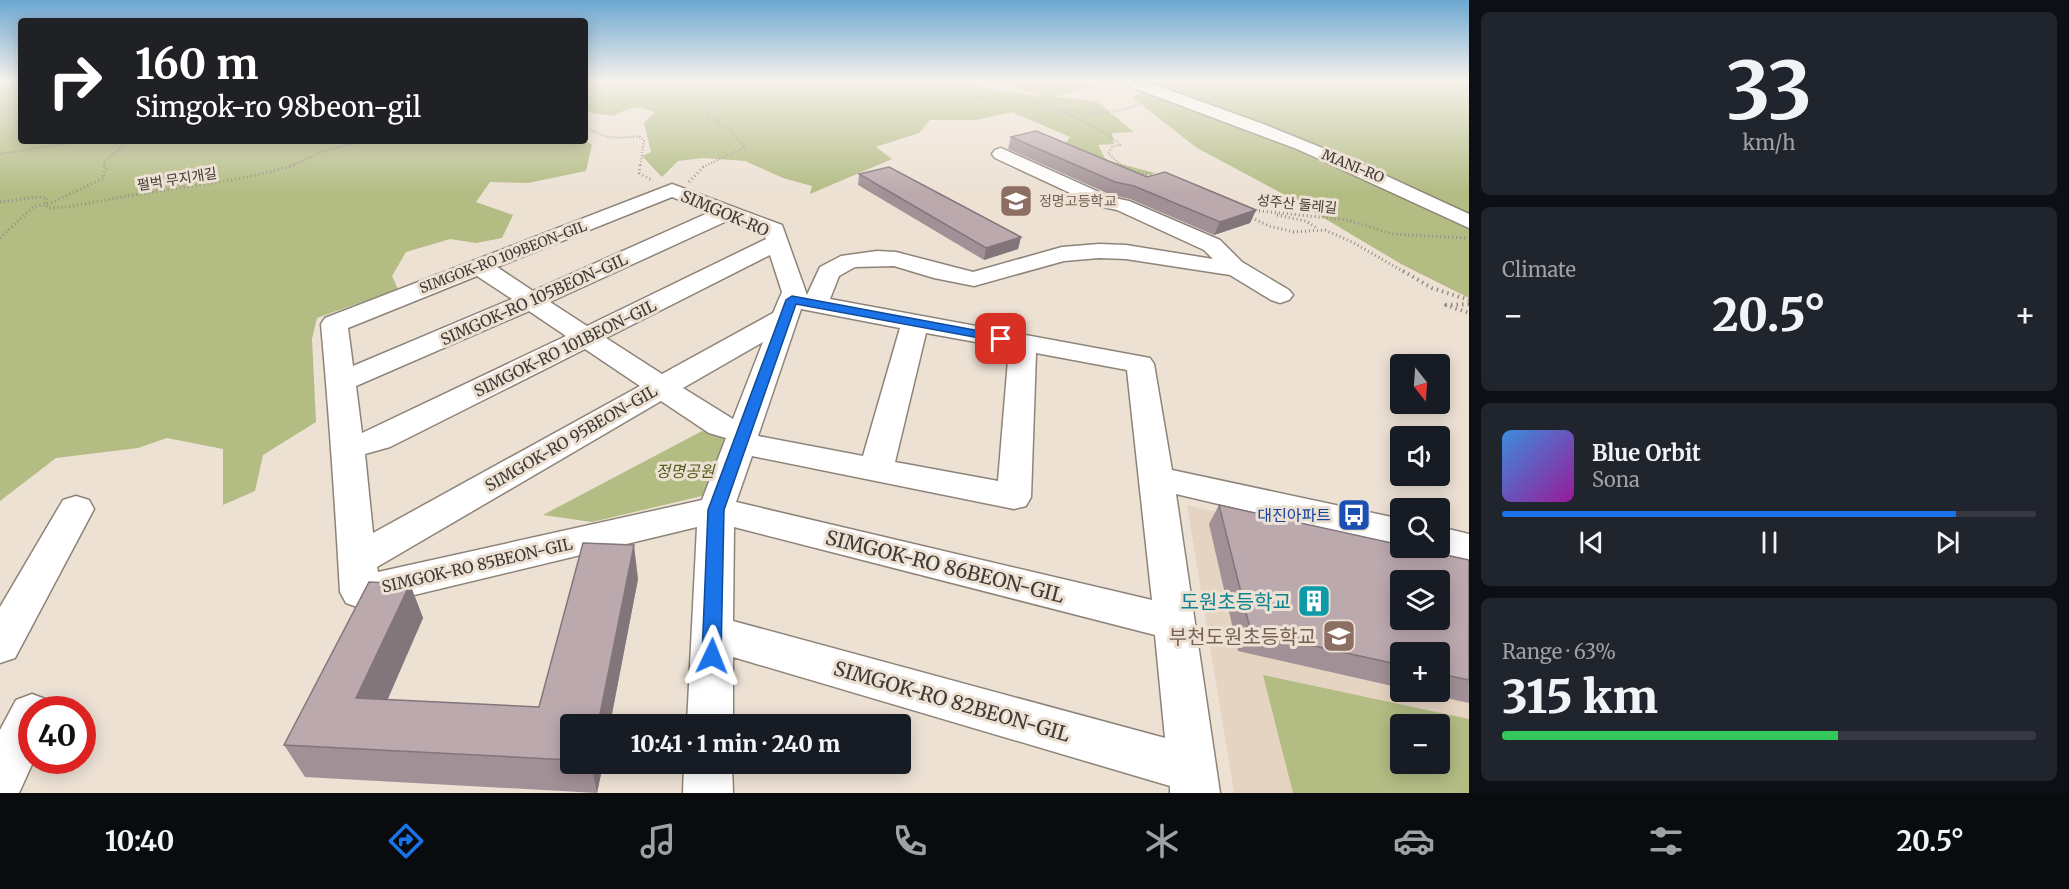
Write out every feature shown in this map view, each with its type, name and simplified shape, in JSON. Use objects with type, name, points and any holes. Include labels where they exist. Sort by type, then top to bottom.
[{"type":"street","name":"MANI-RO","points":[[1234,119],[1387,180],[1469,222]]},
{"type":"street","points":[[1000,154],[1105,202],[1122,205],[1212,245],[1234,267],[1280,295]]},
{"type":"street","name":"SIMGOK-RO","points":[[672,190],[774,230],[798,307],[742,438],[716,510],[710,714]]},
{"type":"street","name":"SIMGOK-RO 109BEON-GIL","points":[[334,324],[672,190]]},
{"type":"street","name":"SIMGOK-RO 105BEON-GIL","points":[[339,383],[531,301],[728,212]]},
{"type":"street","name":"SIMGOK-RO 101BEON-GIL","points":[[348,447],[379,440],[778,242]]},
{"type":"street","points":[[798,307],[828,272],[849,261],[877,258],[896,259],[943,273],[974,279],[1062,254],[1081,251],[1126,252],[1225,268],[1234,267]]},
{"type":"street","points":[[479,266],[531,301],[580,341],[655,391],[742,438],[876,470],[1014,497],[1023,342]]},
{"type":"street","points":[[798,307],[915,323],[1140,364],[1157,478],[1194,781]]},
{"type":"street","name":"SIMGOK-RO 95BEON-GIL","points":[[357,560],[798,307]]},
{"type":"street","points":[[876,470],[915,323]]},
{"type":"street","name":"SIMGOK-RO 85BEON-GIL","points":[[334,324],[348,447],[360,592],[716,510]]},
{"type":"street","points":[[1157,478],[1390,531]]},
{"type":"street","points":[[0,645],[76,509]]},
{"type":"street","name":"SIMGOK-RO 86BEON-GIL","points":[[716,510],[1173,622]]},
{"type":"street","points":[[1450,543],[1469,548]]},
{"type":"street","name":"SIMGOK-RO 82BEON-GIL","points":[[712,633],[1194,781]]},
{"type":"street","points":[[0,780],[18,743]]},
{"type":"street","points":[[708,774],[708,793]]},
{"type":"path","points":[[588,128],[602,138],[619,139],[639,136],[644,141],[639,172],[672,190],[687,184],[700,168],[737,154],[745,147],[729,129],[717,123],[718,120],[715,119]]},
{"type":"path","points":[[1078,119],[1101,130],[1119,143],[1120,145],[1113,146],[1108,153],[1116,163],[1143,175],[1160,176]]},
{"type":"path","points":[[0,153],[61,144]]},
{"type":"path","points":[[0,238],[33,207],[53,202],[104,178],[103,174],[107,168],[103,166],[104,162],[125,144]]},
{"type":"path","name":"펄벅 무지개길","points":[[0,202],[37,197],[47,198],[48,208],[66,207],[173,189],[200,188],[262,175],[294,165],[324,151],[351,144]]},
{"type":"path","name":"성주산 둘레길","points":[[1250,210],[1348,220],[1392,234],[1469,239]]},
{"type":"path","points":[[1258,211],[1306,221],[1318,229],[1354,243],[1432,288],[1469,302]]},
{"type":"path","points":[[1239,213],[1269,226],[1294,232],[1310,232],[1318,229]]},
{"type":"path","points":[[1469,302],[1446,306],[1469,313]]},
{"type":"shaded area","name":"부천도원초등학교","points":[[1187,505],[1390,553],[1390,558],[1410,558],[1469,572],[1469,793],[1234,793]]},
{"type":"green space","points":[[0,119],[18,119],[18,144],[588,144],[588,142],[592,145],[586,171],[528,183],[490,182],[476,202],[513,215],[502,238],[476,243],[450,239],[406,252],[392,276],[398,289],[317,318],[312,339],[316,422],[263,455],[255,491],[223,505],[223,449],[167,438],[138,448],[56,458],[0,501]]},
{"type":"green space","points":[[648,119],[980,119],[930,120],[919,133],[876,147],[892,159],[810,194],[812,186],[783,178],[745,161],[703,158],[678,161],[662,177],[642,156],[651,152],[644,123]]},
{"type":"green space","points":[[1028,119],[1118,119],[1134,132],[1112,133],[1114,144],[1098,145],[1106,160],[1155,173],[1143,176],[1063,147],[1070,137]]},
{"type":"green space","points":[[1160,119],[1469,119],[1469,298],[1401,264],[1287,196],[1197,148]]},
{"type":"green space","name":"정명공원","points":[[702,431],[728,438],[706,495],[592,522],[543,515]]},
{"type":"green space","points":[[1263,675],[1446,714],[1390,714],[1390,774],[1450,774],[1450,715],[1469,719],[1469,793],[1293,793]]},
{"type":"building","points":[[1036,131],[1147,177],[1165,172],[1256,210],[1220,222],[1134,186],[1115,182],[1011,137]]},
{"type":"building","points":[[889,167],[1021,237],[986,248],[859,174]]},
{"type":"building","name":"도원초등학교","points":[[1219,505],[1390,543],[1390,558],[1450,558],[1450,556],[1469,560],[1469,680],[1450,676],[1450,642],[1390,642],[1390,663],[1251,632]]},
{"type":"building","points":[[583,543],[634,545],[600,714],[560,714],[560,759],[284,745],[369,582],[410,584],[356,698],[539,707]]},
{"type":"place","name":"정명고등학교","points":[[1016,201]]},
{"type":"place","name":"대진아파트","points":[[1354,515]]},
{"type":"place","name":"도원초등학교","points":[[1314,601]]},
{"type":"place","name":"부천도원초등학교","points":[[1339,636]]},
{"type":"route","points":[[712,656],[716,510],[792,300],[1001,339]]}]
